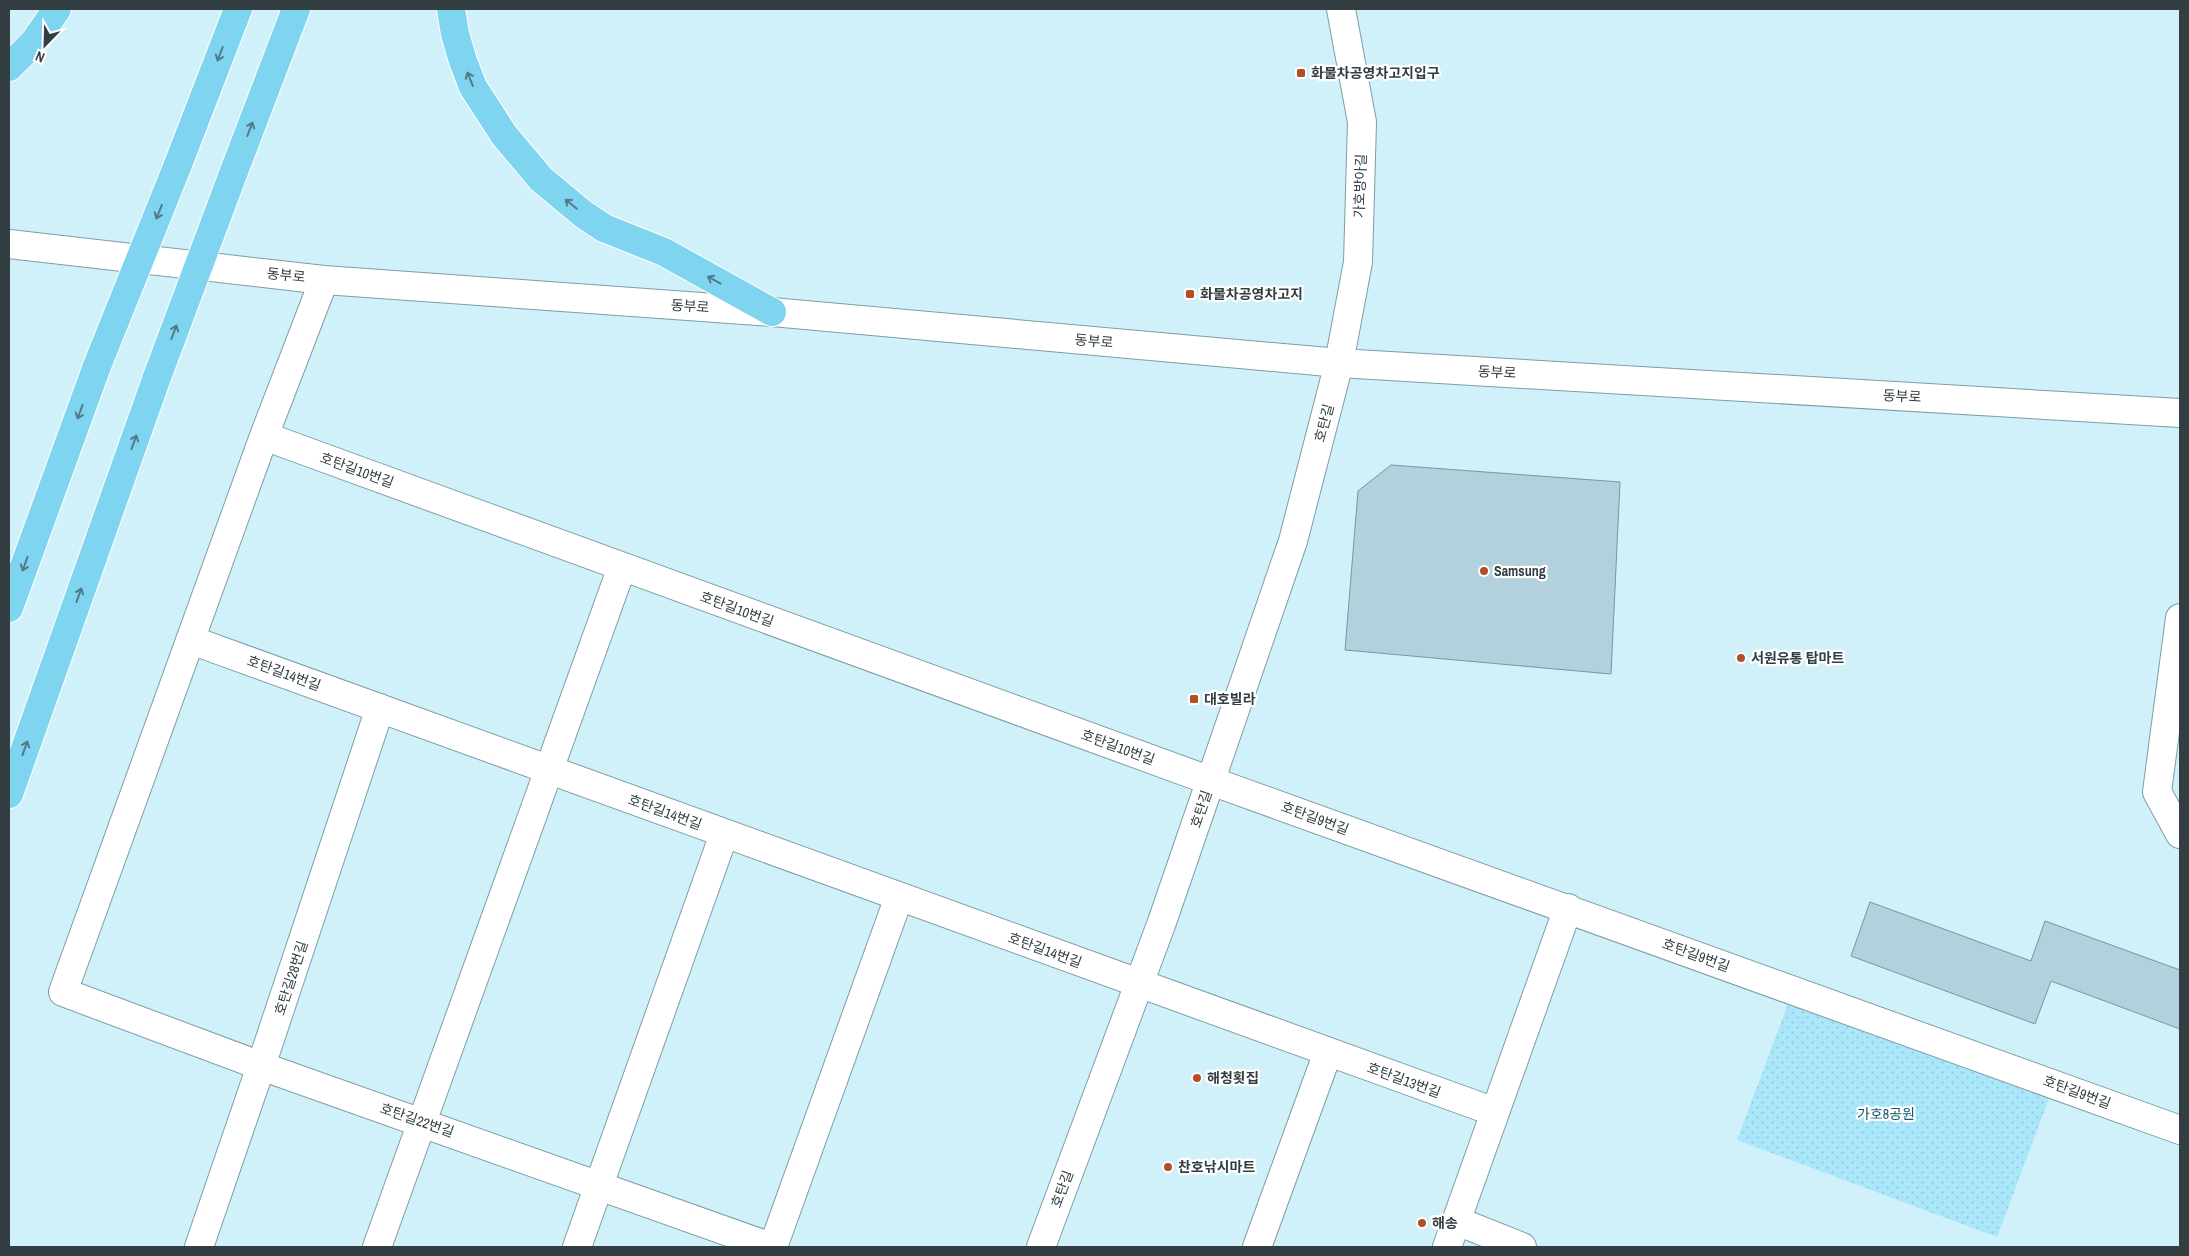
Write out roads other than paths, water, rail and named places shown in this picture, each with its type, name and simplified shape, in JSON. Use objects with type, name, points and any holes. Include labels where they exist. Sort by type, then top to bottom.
[{"type":"highway","points":[[9,67],[34,42],[57,9]]},
{"type":"highway","points":[[9,608],[97,366],[238,9]]},
{"type":"highway","points":[[9,794],[156,378],[296,9]]},
{"type":"highway","points":[[451,9],[455,34],[473,87],[504,135],[541,179],[583,214],[604,228],[664,252],[772,312]]},
{"type":"street","name":"가호방아길","points":[[1339,363],[1358,262],[1362,122],[1341,9]]},
{"type":"street","name":"동부로","points":[[9,244],[324,280],[772,312],[1339,363],[2180,413]]},
{"type":"street","points":[[190,640],[264,436],[324,280]]},
{"type":"street","name":"호탄길","points":[[1041,1247],[1139,984],[1293,542],[1339,363]]},
{"type":"street","name":"호탄길10번길","points":[[264,436],[1211,781]]},
{"type":"street","points":[[377,1247],[622,567]]},
{"type":"street","points":[[2180,618],[2157,792],[2180,834]]},
{"type":"street","name":"호탄길14번길","points":[[190,640],[1139,984]]},
{"type":"street","name":"호탄길22번길","points":[[190,640],[63,992],[262,1066],[772,1247]]},
{"type":"street","name":"호탄길28번길","points":[[199,1247],[262,1066],[380,708]]},
{"type":"street","name":"호탄길9번길","points":[[1211,781],[2180,1130]]},
{"type":"street","points":[[577,1247],[724,834]]},
{"type":"street","points":[[772,1247],[899,897]]},
{"type":"street","points":[[1447,1247],[1568,908]]},
{"type":"street","name":"호탄길13번길","points":[[1139,984],[1495,1112]]},
{"type":"street","points":[[1257,1247],[1328,1052]]},
{"type":"street","points":[[1457,1221],[1522,1247]]},
{"type":"place","name":"화물차공영차고지입구","points":[[1301,73]]},
{"type":"place","name":"화물차공영차고지","points":[[1190,294]]},
{"type":"place","name":"Samsung","points":[[1484,571]]},
{"type":"place","name":"서원유통 탑마트","points":[[1741,658]]},
{"type":"place","name":"대호빌라","points":[[1194,699]]},
{"type":"place","name":"해청횟집","points":[[1197,1078]]},
{"type":"place","name":"찬호낚시마트","points":[[1168,1167]]},
{"type":"place","name":"해송","points":[[1422,1223]]},
{"type":"park label","name":"가호8공원","points":[[1886,1114]]}]
